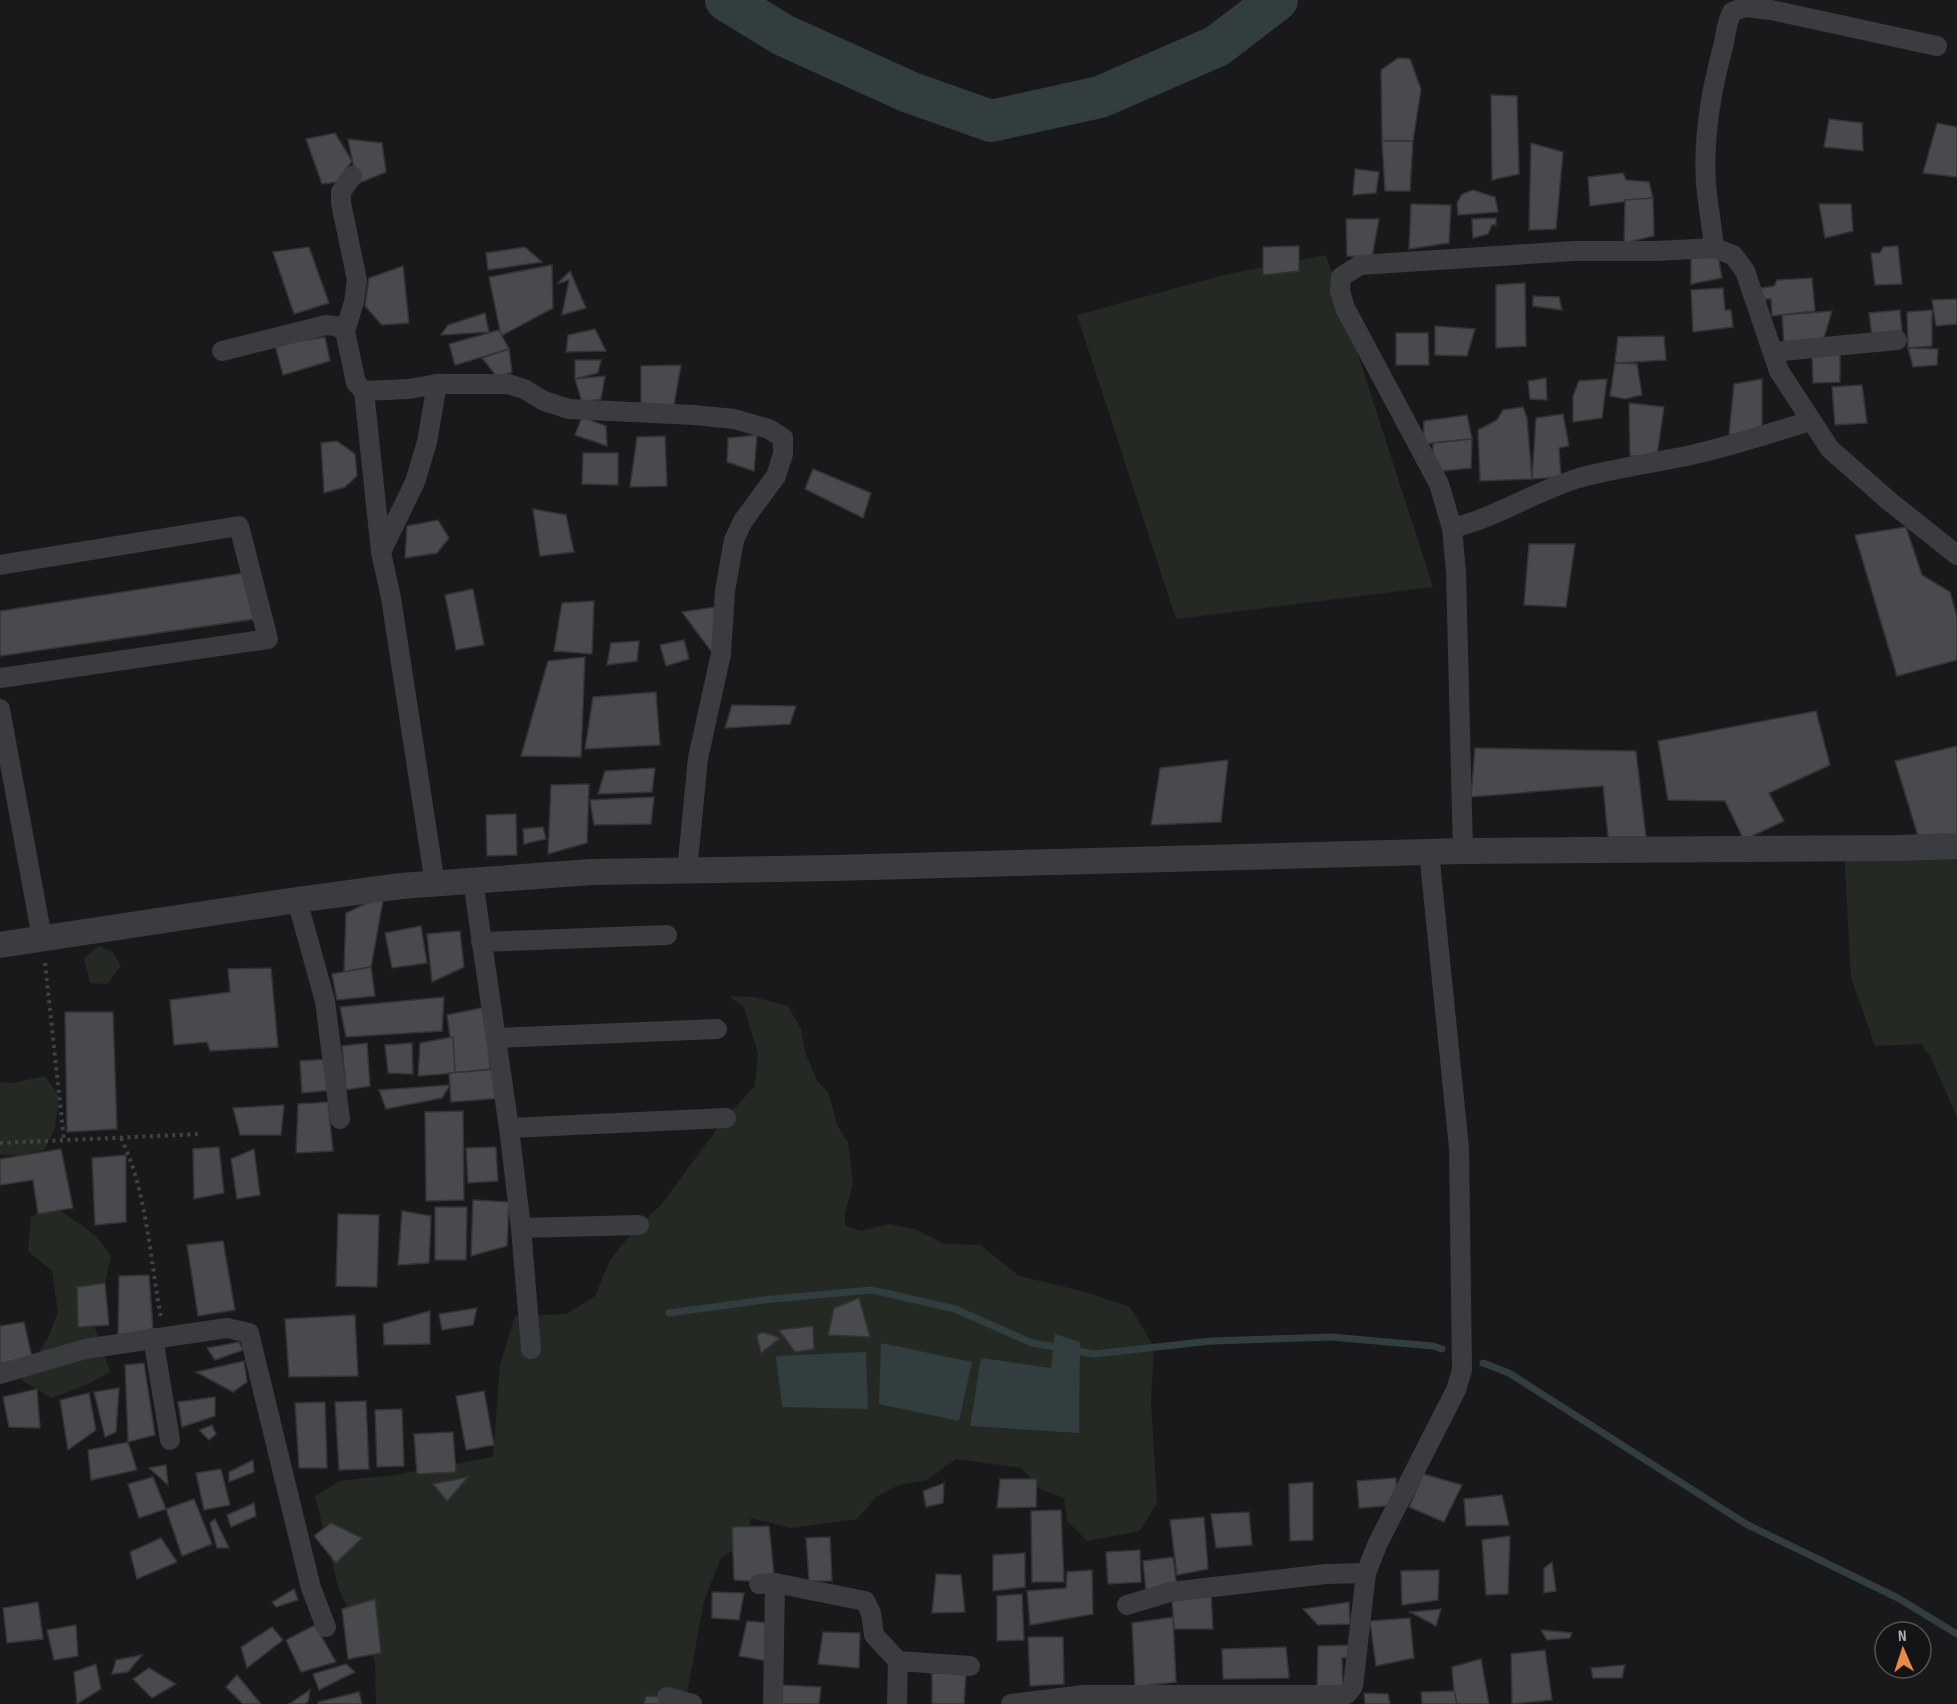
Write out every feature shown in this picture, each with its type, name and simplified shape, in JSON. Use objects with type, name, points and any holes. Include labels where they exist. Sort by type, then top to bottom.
[{"type":"street","points":[[1714,248],[1706,183],[1707,129],[1727,21],[1732,12],[1745,7],[1771,10],[1937,46]]},
{"type":"street","points":[[352,176],[341,192],[340,202],[357,280],[354,302],[345,331],[356,383],[364,391],[381,552],[391,598],[435,884]]},
{"type":"street","points":[[1463,851],[1456,572],[1452,528],[1439,484],[1345,308],[1340,291],[1341,277],[1360,265],[1574,251],[1714,248],[1733,255],[1745,271],[1779,371],[1830,449],[1889,501],[1957,555]]},
{"type":"street","points":[[222,351],[326,325],[336,326],[345,331]]},
{"type":"street","points":[[1773,352],[1897,340]]},
{"type":"street","points":[[364,391],[410,389],[437,384],[508,384],[524,389],[544,401],[568,409],[734,419],[769,429],[783,438],[783,454],[776,476],[743,520],[734,540],[725,591],[721,654],[698,758],[687,871]]},
{"type":"street","points":[[381,552],[416,482],[427,442],[437,384]]},
{"type":"street","points":[[1452,528],[1476,523],[1554,486],[1582,477],[1740,444],[1810,421]]},
{"type":"street","points":[[0,565],[239,526],[268,639],[0,678]]},
{"type":"street","points":[[0,709],[42,938]]},
{"type":"street","points":[[0,945],[297,900],[435,884],[591,872],[1463,851],[1957,846]]},
{"type":"street","points":[[1011,1704],[1084,1695],[1347,1694],[1353,1686],[1366,1573],[1378,1543],[1456,1390],[1462,1370],[1459,1148],[1429,852]]},
{"type":"street","points":[[473,881],[509,1128],[531,1349]]},
{"type":"street","points":[[297,900],[326,1001],[340,1119]]},
{"type":"street","points":[[481,942],[667,935]]},
{"type":"street","points":[[496,1038],[717,1029]]},
{"type":"street","points":[[509,1128],[726,1118]]},
{"type":"street","points":[[520,1228],[639,1225]]},
{"type":"street","points":[[0,1374],[85,1349],[227,1328],[249,1333],[311,1588],[326,1627]]},
{"type":"street","points":[[159,1337],[170,1440]]},
{"type":"street","points":[[1127,1605],[1170,1592],[1326,1574],[1366,1573]]},
{"type":"street","points":[[773,1704],[767,1583],[865,1601],[871,1613],[874,1635],[897,1661],[897,1704]]},
{"type":"street","points":[[897,1661],[970,1666]]},
{"type":"street","points":[[667,1697],[692,1704]]},
{"type":"path","points":[[42,938],[64,1140]]},
{"type":"path","points":[[0,1143],[201,1134]]},
{"type":"path","points":[[121,1138],[129,1155],[148,1236],[159,1337]]},
{"type":"shaded area","points":[[1326,255],[1433,587],[1176,619],[1077,315],[1224,275]]},
{"type":"shaded area","points":[[1957,845],[1957,1117],[1930,1056],[1921,1044],[1875,1046],[1851,977],[1844,848]]},
{"type":"shaded area","points":[[99,946],[113,952],[121,966],[107,984],[90,983],[84,958]]},
{"type":"shaded area","points":[[730,996],[754,997],[788,1006],[801,1029],[805,1052],[817,1081],[828,1092],[837,1125],[848,1142],[853,1183],[845,1213],[845,1226],[861,1231],[888,1224],[915,1229],[944,1244],[980,1245],[1019,1276],[1082,1291],[1130,1307],[1154,1347],[1151,1402],[1157,1502],[1140,1531],[1087,1541],[1067,1521],[1064,1498],[1040,1489],[1021,1468],[956,1459],[927,1480],[899,1485],[876,1497],[857,1519],[791,1528],[751,1518],[747,1541],[721,1558],[704,1601],[685,1704],[376,1704],[375,1661],[339,1590],[315,1496],[340,1481],[393,1475],[493,1457],[500,1365],[515,1316],[567,1314],[595,1296],[610,1260],[634,1230],[661,1205],[725,1118],[755,1086],[758,1053],[744,1008]]},
{"type":"shaded area","points":[[45,1076],[59,1097],[55,1128],[44,1150],[19,1156],[0,1154],[0,1082],[12,1083]]},
{"type":"shaded area","points":[[57,1208],[95,1235],[111,1256],[105,1283],[77,1287],[98,1335],[110,1372],[88,1384],[52,1398],[21,1380],[48,1338],[58,1312],[52,1271],[28,1251],[31,1216]]},
{"type":"shaded area","points":[[1055,1334],[1080,1342],[1079,1433],[970,1426],[981,1358],[1051,1368]]},
{"type":"shaded area","points":[[881,1343],[972,1362],[959,1421],[879,1404]]},
{"type":"shaded area","points":[[866,1352],[868,1409],[782,1407],[776,1356]]},
{"type":"building","points":[[1398,58],[1410,59],[1421,89],[1413,141],[1382,141],[1381,70]]},
{"type":"building","points":[[1491,95],[1517,96],[1519,174],[1492,180]]},
{"type":"building","points":[[1829,119],[1862,123],[1863,151],[1824,147]]},
{"type":"building","points":[[1937,123],[1957,127],[1957,177],[1923,173]]},
{"type":"building","points":[[335,133],[352,161],[337,182],[322,184],[306,139]]},
{"type":"building","points":[[348,139],[382,143],[386,172],[357,184]]},
{"type":"building","points":[[1382,141],[1413,141],[1410,191],[1385,191]]},
{"type":"building","points":[[1531,143],[1563,152],[1556,229],[1529,230]]},
{"type":"building","points":[[1355,169],[1379,172],[1376,193],[1353,195]]},
{"type":"building","points":[[1623,173],[1626,180],[1649,182],[1653,198],[1590,206],[1588,177]]},
{"type":"building","points":[[1473,190],[1495,197],[1498,212],[1458,215],[1457,203],[1462,194]]},
{"type":"building","points":[[1653,198],[1654,236],[1624,243],[1625,200]]},
{"type":"building","points":[[1411,204],[1451,205],[1449,243],[1409,249]]},
{"type":"building","points":[[1819,204],[1851,204],[1853,231],[1825,238]]},
{"type":"building","points":[[1496,218],[1496,225],[1492,225],[1488,234],[1473,238],[1472,219]]},
{"type":"building","points":[[1346,219],[1379,219],[1372,257],[1347,256]]},
{"type":"building","points":[[1299,246],[1299,271],[1263,275],[1263,247]]},
{"type":"building","points":[[1898,246],[1902,284],[1875,285],[1871,253],[1880,253],[1883,247]]},
{"type":"building","points":[[309,247],[329,303],[294,314],[273,252]]},
{"type":"building","points":[[525,247],[542,262],[488,270],[486,253]]},
{"type":"building","points":[[1718,255],[1722,278],[1691,284],[1691,256]]},
{"type":"building","points":[[552,265],[553,308],[501,336],[489,277]]},
{"type":"building","points":[[403,266],[409,323],[382,325],[365,306],[369,278]]},
{"type":"building","points":[[570,271],[586,308],[562,315],[569,280],[557,284]]},
{"type":"building","points":[[1812,278],[1815,311],[1772,316],[1771,299],[1766,299],[1765,306],[1760,305],[1761,288],[1774,286],[1777,280]]},
{"type":"building","points":[[1525,283],[1526,346],[1496,348],[1496,285]]},
{"type":"building","points":[[1723,288],[1725,310],[1731,310],[1733,327],[1693,332],[1691,290]]},
{"type":"building","points":[[1533,296],[1559,297],[1562,310],[1533,306]]},
{"type":"building","points":[[1957,299],[1957,324],[1936,326],[1932,300]]},
{"type":"building","points":[[1900,310],[1902,332],[1872,336],[1869,313]]},
{"type":"building","points":[[1932,310],[1932,346],[1908,348],[1907,312]]},
{"type":"building","points":[[1832,311],[1822,344],[1784,344],[1782,315]]},
{"type":"building","points":[[485,313],[489,332],[441,335],[448,325]]},
{"type":"building","points":[[1435,326],[1475,329],[1467,356],[1435,355]]},
{"type":"building","points":[[595,329],[606,351],[566,352],[568,335]]},
{"type":"building","points":[[499,330],[509,349],[455,365],[449,344]]},
{"type":"building","points":[[1396,333],[1428,333],[1429,365],[1396,365]]},
{"type":"building","points":[[1664,336],[1666,360],[1618,363],[1615,361],[1618,337]]},
{"type":"building","points":[[325,337],[330,361],[283,375],[275,345]]},
{"type":"building","points":[[1908,348],[1938,349],[1937,365],[1913,367]]},
{"type":"building","points":[[509,349],[512,372],[498,378],[482,358]]},
{"type":"building","points":[[1840,352],[1840,382],[1813,383],[1812,354]]},
{"type":"building","points":[[575,360],[601,360],[598,373],[575,379]]},
{"type":"building","points":[[1615,363],[1637,364],[1642,395],[1625,399],[1610,396]]},
{"type":"building","points":[[681,365],[674,405],[641,409],[641,366]]},
{"type":"building","points":[[605,376],[601,399],[582,402],[575,379]]},
{"type":"building","points":[[1546,378],[1547,400],[1530,399],[1528,381]]},
{"type":"building","points":[[1607,379],[1602,418],[1573,422],[1573,396],[1579,381]]},
{"type":"building","points":[[1762,379],[1762,430],[1729,435],[1734,384]]},
{"type":"building","points":[[1862,385],[1867,423],[1835,425],[1832,387]]},
{"type":"building","points":[[1629,403],[1664,407],[1657,456],[1630,456]]},
{"type":"building","points":[[1523,407],[1527,418],[1532,479],[1480,481],[1478,430],[1497,420],[1503,410]]},
{"type":"building","points":[[1563,414],[1569,446],[1559,448],[1561,477],[1532,479],[1536,418]]},
{"type":"building","points":[[1467,415],[1472,439],[1423,444],[1424,421]]},
{"type":"building","points":[[582,417],[606,426],[607,446],[575,435]]},
{"type":"building","points":[[757,435],[754,471],[727,462],[728,438]]},
{"type":"building","points":[[665,436],[667,486],[630,487],[637,437]]},
{"type":"building","points":[[1472,439],[1471,468],[1433,472],[1433,443]]},
{"type":"building","points":[[337,441],[355,454],[357,476],[345,487],[324,493],[321,443]]},
{"type":"building","points":[[583,453],[618,453],[618,485],[582,484]]},
{"type":"building","points":[[813,469],[871,493],[863,518],[805,489]]},
{"type":"building","points":[[533,509],[566,515],[574,552],[540,556]]},
{"type":"building","points":[[438,520],[449,538],[437,553],[405,558],[407,526]]},
{"type":"building","points":[[1906,527],[1922,575],[1950,592],[1957,617],[1957,660],[1897,676],[1855,535]]},
{"type":"building","points":[[1529,544],[1575,544],[1566,607],[1524,605]]},
{"type":"building","points":[[244,573],[262,618],[0,656],[0,611]]},
{"type":"building","points":[[473,589],[484,645],[456,650],[445,595]]},
{"type":"building","points":[[594,601],[592,654],[554,651],[562,603]]},
{"type":"building","points":[[715,607],[716,645],[711,651],[682,612]]},
{"type":"building","points":[[684,640],[689,659],[666,666],[660,645]]},
{"type":"building","points":[[639,641],[637,661],[607,665],[611,643]]},
{"type":"building","points":[[585,657],[581,757],[521,756],[548,661]]},
{"type":"building","points":[[656,692],[660,745],[585,749],[593,697]]},
{"type":"building","points":[[732,705],[796,706],[790,724],[725,728]]},
{"type":"building","points":[[1816,711],[1830,765],[1769,793],[1784,821],[1744,840],[1725,801],[1668,800],[1658,741]]},
{"type":"building","points":[[1957,746],[1957,835],[1918,836],[1895,761]]},
{"type":"building","points":[[1475,748],[1636,751],[1646,837],[1608,837],[1603,786],[1471,797]]},
{"type":"building","points":[[1228,760],[1221,822],[1151,825],[1160,768]]},
{"type":"building","points":[[655,768],[652,792],[598,794],[605,771]]},
{"type":"building","points":[[589,784],[587,843],[548,854],[551,785]]},
{"type":"building","points":[[654,797],[651,824],[594,825],[590,800]]},
{"type":"building","points":[[516,814],[517,855],[487,856],[486,815]]},
{"type":"building","points":[[543,827],[546,839],[524,844],[523,829]]},
{"type":"building","points":[[384,895],[371,967],[344,972],[346,913]]},
{"type":"building","points":[[421,926],[427,963],[392,968],[385,933]]},
{"type":"building","points":[[460,931],[464,967],[432,982],[427,934]]},
{"type":"building","points":[[371,967],[375,996],[337,1000],[332,974]]},
{"type":"building","points":[[271,968],[278,1047],[210,1051],[207,1042],[174,1045],[170,1000],[230,992],[228,969]]},
{"type":"building","points":[[444,997],[442,1031],[346,1037],[340,1007]]},
{"type":"building","points":[[486,1007],[490,1069],[455,1073],[447,1015]]},
{"type":"building","points":[[65,1012],[113,1012],[117,1129],[67,1132]]},
{"type":"building","points":[[453,1037],[455,1073],[418,1076],[420,1043]]},
{"type":"building","points":[[367,1043],[370,1086],[346,1090],[342,1046]]},
{"type":"building","points":[[412,1043],[413,1074],[388,1073],[385,1045]]},
{"type":"building","points":[[329,1059],[332,1090],[302,1093],[300,1061]]},
{"type":"building","points":[[500,1069],[503,1098],[451,1102],[449,1073]]},
{"type":"building","points":[[450,1085],[442,1098],[386,1109],[379,1090]]},
{"type":"building","points":[[328,1102],[333,1151],[296,1153],[298,1104]]},
{"type":"building","points":[[284,1105],[281,1135],[240,1135],[233,1108]]},
{"type":"building","points":[[463,1111],[464,1200],[426,1201],[425,1112]]},
{"type":"building","points":[[219,1147],[224,1193],[194,1199],[193,1149]]},
{"type":"building","points":[[496,1147],[498,1181],[468,1183],[466,1148]]},
{"type":"building","points":[[61,1149],[73,1208],[38,1214],[33,1180],[0,1185],[0,1159]]},
{"type":"building","points":[[254,1149],[260,1195],[237,1199],[231,1159]]},
{"type":"building","points":[[126,1155],[126,1222],[95,1225],[92,1158]]},
{"type":"building","points":[[473,1200],[509,1202],[507,1246],[471,1256]]},
{"type":"building","points":[[435,1207],[467,1207],[466,1260],[435,1260]]},
{"type":"building","points":[[402,1211],[431,1216],[429,1263],[398,1265]]},
{"type":"building","points":[[338,1214],[379,1215],[377,1287],[336,1286]]},
{"type":"building","points":[[223,1241],[235,1310],[198,1316],[187,1245]]},
{"type":"building","points":[[149,1275],[153,1329],[118,1336],[119,1276]]},
{"type":"building","points":[[105,1283],[109,1325],[78,1327],[77,1287]]},
{"type":"building","points":[[859,1298],[870,1337],[828,1335],[834,1308]]},
{"type":"building","points":[[477,1308],[473,1325],[442,1330],[439,1314]]},
{"type":"building","points":[[430,1311],[430,1344],[384,1345],[383,1324]]},
{"type":"building","points":[[355,1315],[358,1376],[289,1377],[285,1319]]},
{"type":"building","points":[[24,1322],[32,1357],[0,1364],[0,1326]]},
{"type":"building","points":[[813,1326],[814,1349],[795,1352],[779,1330]]},
{"type":"building","points":[[762,1332],[780,1338],[761,1353],[757,1336]]},
{"type":"building","points":[[239,1342],[243,1350],[215,1360],[207,1348]]},
{"type":"building","points":[[244,1361],[247,1382],[233,1392],[196,1372]]},
{"type":"building","points":[[144,1363],[155,1435],[128,1442],[125,1365]]},
{"type":"building","points":[[119,1388],[116,1432],[105,1437],[94,1392]]},
{"type":"building","points":[[37,1389],[40,1428],[9,1427],[3,1397]]},
{"type":"building","points":[[484,1391],[494,1445],[466,1450],[456,1396]]},
{"type":"building","points":[[89,1393],[96,1430],[68,1450],[60,1400]]},
{"type":"building","points":[[215,1397],[215,1416],[182,1427],[178,1402]]},
{"type":"building","points":[[366,1401],[369,1469],[339,1470],[335,1402]]},
{"type":"building","points":[[325,1402],[327,1468],[299,1468],[295,1403]]},
{"type":"building","points":[[402,1409],[404,1466],[377,1467],[375,1410]]},
{"type":"building","points":[[212,1425],[216,1434],[209,1440],[199,1430]]},
{"type":"building","points":[[453,1432],[456,1472],[417,1474],[414,1434]]},
{"type":"building","points":[[128,1442],[137,1470],[91,1480],[88,1450]]},
{"type":"building","points":[[253,1460],[254,1472],[229,1482],[229,1472]]},
{"type":"building","points":[[166,1465],[168,1485],[149,1468]]},
{"type":"building","points":[[221,1469],[230,1505],[204,1510],[196,1473]]},
{"type":"building","points":[[1423,1474],[1462,1485],[1444,1522],[1409,1507]]},
{"type":"building","points":[[153,1477],[166,1509],[139,1518],[128,1484]]},
{"type":"building","points":[[468,1477],[447,1501],[433,1484]]},
{"type":"building","points":[[1396,1478],[1397,1505],[1359,1508],[1357,1481]]},
{"type":"building","points":[[1000,1479],[1037,1479],[1036,1507],[997,1508]]},
{"type":"building","points":[[1313,1482],[1313,1540],[1290,1541],[1289,1484]]},
{"type":"building","points":[[944,1483],[943,1503],[926,1507],[923,1491]]},
{"type":"building","points":[[1502,1495],[1509,1525],[1466,1526],[1464,1499]]},
{"type":"building","points":[[194,1499],[212,1544],[182,1556],[166,1509]]},
{"type":"building","points":[[254,1503],[256,1516],[231,1527],[227,1515]]},
{"type":"building","points":[[1061,1510],[1064,1582],[1032,1582],[1031,1511]]},
{"type":"building","points":[[1249,1512],[1252,1545],[1216,1548],[1211,1514]]},
{"type":"building","points":[[1204,1517],[1208,1569],[1177,1575],[1170,1520]]},
{"type":"building","points":[[215,1519],[229,1548],[217,1548],[210,1523]]},
{"type":"building","points":[[331,1523],[362,1538],[336,1563],[314,1536]]},
{"type":"building","points":[[769,1526],[775,1583],[734,1580],[732,1527]]},
{"type":"building","points":[[1510,1536],[1508,1594],[1486,1595],[1482,1540]]},
{"type":"building","points":[[830,1537],[832,1581],[809,1581],[806,1538]]},
{"type":"building","points":[[161,1538],[177,1562],[137,1579],[130,1552]]},
{"type":"building","points":[[1140,1550],[1141,1582],[1108,1584],[1106,1552]]},
{"type":"building","points":[[1025,1553],[1025,1587],[993,1591],[993,1555]]},
{"type":"building","points":[[1173,1557],[1177,1588],[1146,1591],[1143,1561]]},
{"type":"building","points":[[1552,1562],[1556,1591],[1544,1593],[1544,1568]]},
{"type":"building","points":[[1092,1570],[1093,1614],[1030,1625],[1027,1591],[1066,1588],[1067,1572]]},
{"type":"building","points":[[1439,1570],[1438,1600],[1402,1605],[1401,1571]]},
{"type":"building","points":[[936,1574],[961,1575],[965,1612],[932,1613]]},
{"type":"building","points":[[294,1589],[298,1600],[276,1607],[272,1602]]},
{"type":"building","points":[[712,1592],[744,1593],[739,1620],[712,1618]]},
{"type":"building","points":[[1022,1594],[1024,1640],[997,1641],[997,1596]]},
{"type":"building","points":[[1211,1594],[1213,1629],[1174,1629],[1172,1600]]},
{"type":"building","points":[[375,1599],[381,1653],[348,1659],[342,1609]]},
{"type":"building","points":[[38,1602],[43,1639],[7,1643],[3,1608]]},
{"type":"building","points":[[1349,1602],[1350,1624],[1318,1625],[1303,1609]]},
{"type":"building","points":[[1441,1609],[1436,1626],[1410,1612]]},
{"type":"building","points":[[1173,1617],[1176,1682],[1135,1687],[1132,1623]]},
{"type":"building","points":[[1410,1618],[1414,1658],[1376,1666],[1370,1621]]},
{"type":"building","points":[[747,1621],[782,1624],[773,1662],[739,1656]]},
{"type":"building","points":[[76,1625],[78,1656],[54,1660],[47,1630]]},
{"type":"building","points":[[315,1625],[336,1662],[301,1672],[286,1640]]},
{"type":"building","points":[[272,1627],[283,1640],[247,1668],[241,1647]]},
{"type":"building","points":[[1541,1630],[1572,1633],[1570,1638],[1547,1640]]},
{"type":"building","points":[[823,1632],[860,1633],[859,1668],[818,1664]]},
{"type":"building","points":[[1028,1637],[1063,1637],[1064,1684],[1030,1686]]},
{"type":"building","points":[[1358,1645],[1352,1657],[1342,1658],[1343,1688],[1317,1689],[1318,1646]]},
{"type":"building","points":[[1286,1647],[1289,1678],[1223,1679],[1222,1649]]},
{"type":"building","points":[[1545,1650],[1552,1700],[1512,1704],[1511,1654]]},
{"type":"building","points":[[142,1655],[128,1672],[112,1674],[116,1660]]},
{"type":"building","points":[[1481,1659],[1489,1704],[1455,1704],[1452,1667]]},
{"type":"building","points":[[96,1664],[101,1689],[77,1704],[74,1672]]},
{"type":"building","points":[[346,1664],[355,1672],[319,1690],[313,1674]]},
{"type":"building","points":[[1625,1665],[1622,1678],[1593,1678],[1591,1668]]},
{"type":"building","points":[[149,1668],[176,1684],[152,1698],[133,1679]]},
{"type":"building","points":[[932,1673],[966,1673],[964,1704],[932,1704]]},
{"type":"building","points":[[237,1675],[261,1704],[243,1704],[226,1687]]},
{"type":"building","points":[[780,1685],[821,1687],[819,1704],[776,1704]]},
{"type":"building","points":[[310,1690],[308,1702],[289,1704]]},
{"type":"building","points":[[1454,1691],[1457,1704],[1422,1704],[1421,1692]]},
{"type":"building","points":[[359,1692],[362,1704],[318,1704],[318,1702]]},
{"type":"building","points":[[1364,1693],[1388,1694],[1390,1704],[1365,1704]]},
{"type":"building","points":[[646,1696],[667,1697],[668,1704],[644,1704]]},
{"type":"waterway","points":[[726,0],[783,35],[909,92],[991,121],[1100,97],[1217,46],[1277,0]]},
{"type":"waterway","points":[[669,1313],[772,1299],[872,1290],[955,1309],[1032,1343],[1061,1348]]},
{"type":"waterway","points":[[1071,1350],[1094,1354],[1211,1341],[1331,1337],[1433,1346],[1442,1349]]},
{"type":"waterway","points":[[1483,1363],[1509,1373],[1746,1524],[1898,1598],[1957,1634]]}]
